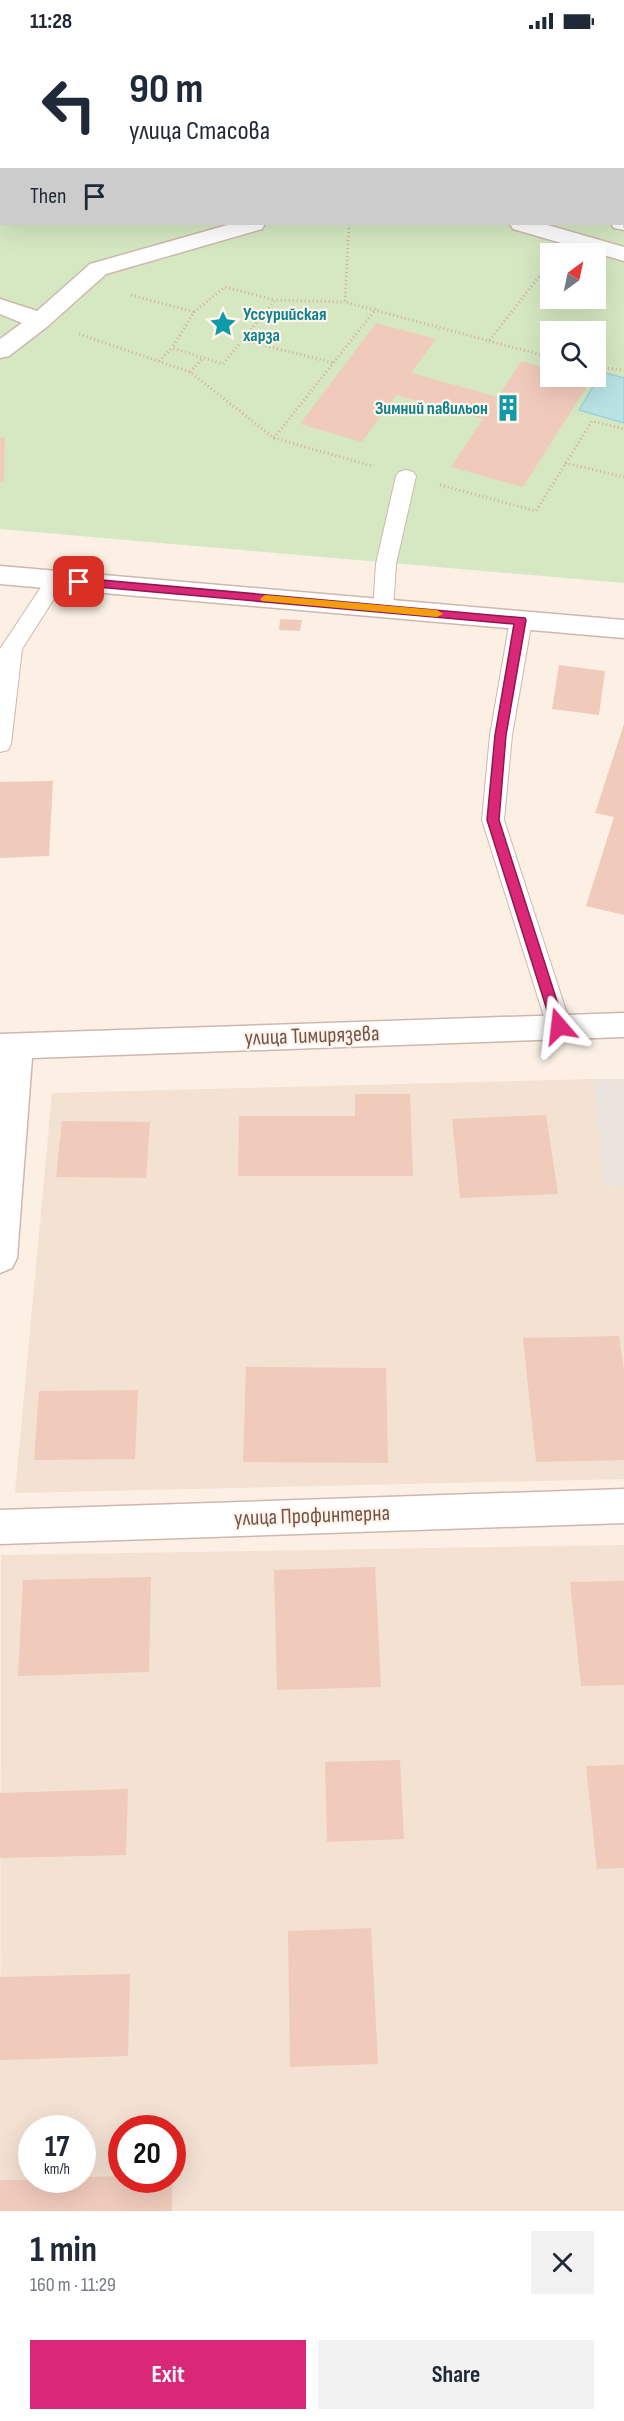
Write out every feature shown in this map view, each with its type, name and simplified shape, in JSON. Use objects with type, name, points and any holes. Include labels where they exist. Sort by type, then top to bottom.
[{"type":"street","points":[[0,351],[40,321],[98,269],[251,225]]},
{"type":"street","points":[[524,225],[624,254]]},
{"type":"street","points":[[0,306],[40,321]]},
{"type":"street","points":[[0,575],[624,629]]},
{"type":"street","name":"улица Тимирязева","points":[[8,1047],[624,1025]]},
{"type":"street","points":[[0,1258],[8,1047]]},
{"type":"street","name":"улица Профинтерна","points":[[0,1527],[624,1506]]},
{"type":"lane","points":[[383,609],[386,564],[405,476]]},
{"type":"lane","points":[[0,744],[11,649],[56,580]]},
{"type":"lane","points":[[521,620],[501,735],[493,820],[559,1026]]},
{"type":"path","points":[[345,302],[349,225]]},
{"type":"path","points":[[489,341],[540,275]]},
{"type":"path","points":[[84,282],[194,312]]},
{"type":"path","points":[[159,362],[172,348],[194,312],[225,287],[275,300],[345,302],[540,354]]},
{"type":"path","points":[[172,348],[223,364],[275,300]]},
{"type":"path","points":[[274,438],[376,309]]},
{"type":"path","points":[[40,321],[190,372],[274,438],[536,511],[592,421],[624,429]]},
{"type":"path","points":[[243,340],[334,363]]},
{"type":"path","points":[[190,372],[203,358]]},
{"type":"path","points":[[606,368],[624,370]]},
{"type":"path","points":[[565,462],[624,477]]},
{"type":"shaded area","points":[[593,1079],[604,1186],[624,1187],[624,1479],[15,1493],[52,1093]]},
{"type":"shaded area","points":[[593,1079],[624,1079],[624,1187],[604,1186]]},
{"type":"shaded area","points":[[624,1545],[624,2211],[0,2211],[1,1555]]},
{"type":"green space","points":[[0,225],[624,225],[624,583],[0,529]]},
{"type":"water","points":[[606,373],[624,378],[624,423],[579,410],[593,387],[606,387]]},
{"type":"building","name":"Зимний павильон","points":[[376,323],[436,339],[411,373],[498,397],[521,361],[540,366],[540,387],[587,387],[523,487],[451,467],[483,419],[396,395],[362,442],[300,424]]},
{"type":"building","points":[[0,437],[5,437],[4,482],[0,482]]},
{"type":"building","points":[[280,619],[302,620],[300,631],[279,630]]},
{"type":"building","points":[[559,665],[605,671],[599,715],[552,709]]},
{"type":"building","points":[[624,724],[624,915],[586,906],[614,817],[595,813]]},
{"type":"building","points":[[53,781],[49,856],[0,858],[0,782]]},
{"type":"building","points":[[355,1094],[410,1094],[413,1176],[238,1176],[239,1116],[355,1116]]},
{"type":"building","points":[[546,1115],[558,1194],[460,1198],[452,1119]]},
{"type":"building","points":[[62,1121],[150,1122],[146,1178],[56,1177]]},
{"type":"building","points":[[619,1336],[624,1371],[624,1460],[536,1462],[523,1338]]},
{"type":"building","points":[[246,1367],[386,1368],[388,1463],[243,1462]]},
{"type":"building","points":[[138,1390],[135,1459],[34,1460],[39,1391]]},
{"type":"building","points":[[375,1567],[381,1687],[277,1690],[274,1570]]},
{"type":"building","points":[[151,1577],[149,1672],[18,1676],[23,1580]]},
{"type":"building","points":[[624,1581],[624,1685],[581,1686],[570,1582]]},
{"type":"building","points":[[400,1760],[404,1839],[327,1842],[325,1762]]},
{"type":"building","points":[[624,1765],[624,1868],[597,1869],[586,1766]]},
{"type":"building","points":[[128,1789],[126,1855],[0,1858],[0,1793]]},
{"type":"building","points":[[371,1928],[378,2064],[290,2067],[288,1931]]},
{"type":"building","points":[[130,1974],[128,2056],[0,2060],[0,1977]]},
{"type":"building","points":[[108,2176],[108,2193],[172,2193],[172,2211],[0,2211],[0,2180],[18,2180],[18,2193],[96,2193],[96,2177]]},
{"type":"slow traffic","points":[[265,599],[437,614]]},
{"type":"place","name":"Уссурийская харза","points":[[223,324]]},
{"type":"place","name":"Зимний павильон","points":[[508,408]]},
{"type":"route","points":[[79,582],[521,620],[501,735],[493,820],[559,1026]]}]
